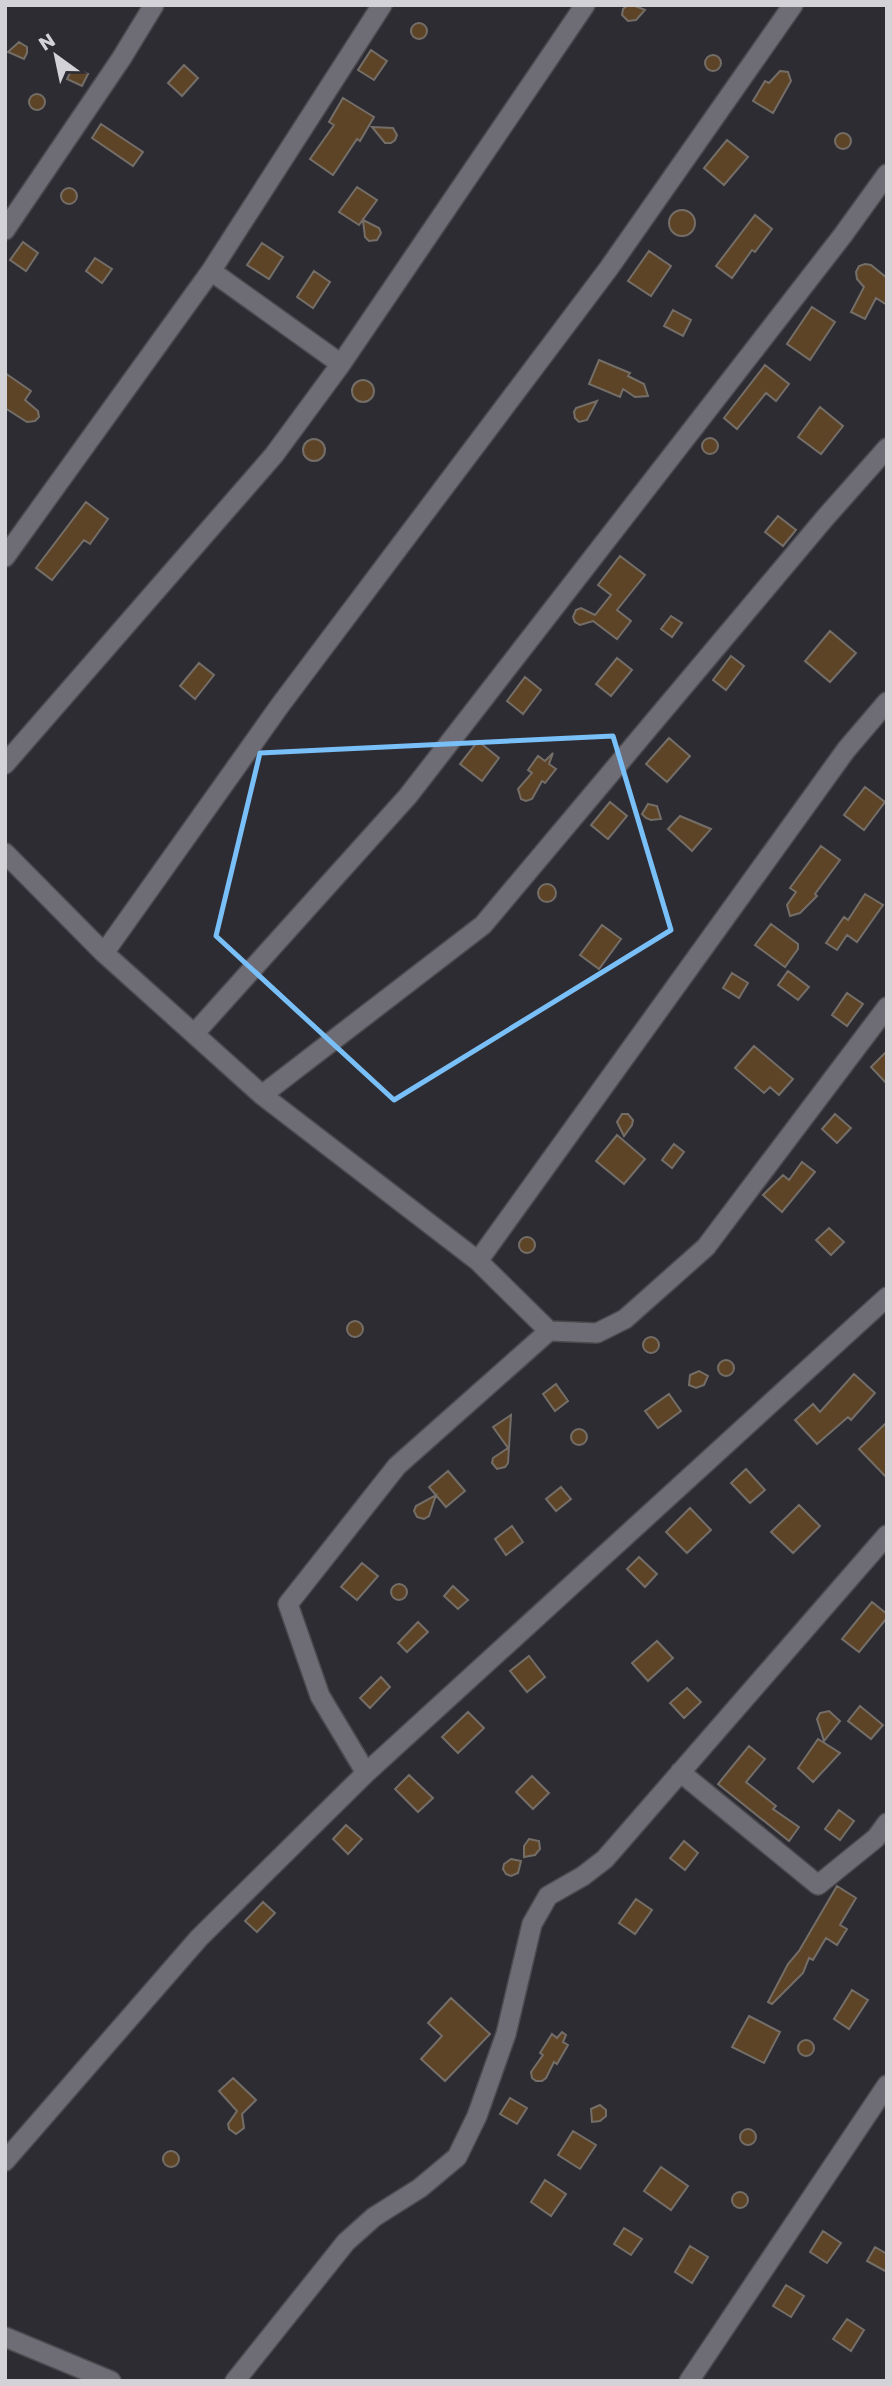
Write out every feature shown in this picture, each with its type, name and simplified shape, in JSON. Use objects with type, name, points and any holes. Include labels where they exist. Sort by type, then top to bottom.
[{"type":"street","points":[[5,230],[121,59],[154,5]]},
{"type":"street","points":[[5,556],[211,271],[382,5]]},
{"type":"street","points":[[5,764],[274,455],[341,364],[586,5]]},
{"type":"street","points":[[104,953],[281,704],[609,268],[793,5]]},
{"type":"street","points":[[194,1034],[408,796],[887,174]]},
{"type":"street","points":[[211,271],[341,364]]},
{"type":"street","points":[[262,1095],[483,925],[887,448]]},
{"type":"street","points":[[478,1261],[846,750],[887,702]]},
{"type":"street","points":[[5,853],[104,953],[262,1095],[478,1261],[549,1332]]},
{"type":"street","points":[[366,1773],[320,1696],[288,1604],[397,1466],[549,1332],[597,1333],[625,1319],[706,1247],[887,1007]]},
{"type":"street","points":[[5,2161],[199,1938],[366,1773],[887,1297]]},
{"type":"street","points":[[235,2381],[346,2242],[374,2217],[420,2188],[457,2157],[477,2116],[506,2035],[531,1924],[548,1896],[583,1876],[605,1859],[887,1535]]},
{"type":"street","points":[[680,1772],[818,1885],[883,1836]]},
{"type":"street","points":[[689,2381],[887,2085]]},
{"type":"street","points":[[5,2337],[111,2381]]},
{"type":"highlighted area","points":[[613,736],[671,930],[394,1100],[216,936],[260,753]]},
{"type":"building","points":[[628,5],[645,10],[636,20],[628,21],[622,15],[623,9]]},
{"type":"building","points":[[416,23],[422,23],[427,31],[425,37],[416,39],[411,34],[411,28]]},
{"type":"building","points":[[19,42],[27,47],[24,59],[8,52]]},
{"type":"building","points":[[371,50],[387,61],[374,80],[358,70]]},
{"type":"building","points":[[710,55],[716,55],[721,63],[719,69],[710,71],[705,66],[705,60]]},
{"type":"building","points":[[184,65],[198,78],[182,96],[168,83]]},
{"type":"building","points":[[73,67],[88,74],[82,86],[67,79]]},
{"type":"building","points":[[780,71],[788,72],[791,81],[773,113],[753,101],[765,81],[769,83]]},
{"type":"building","points":[[34,94],[40,94],[45,102],[43,108],[34,110],[29,105],[29,99]]},
{"type":"building","points":[[343,98],[374,117],[360,141],[357,139],[333,175],[310,159],[334,125],[329,122]]},
{"type":"building","points":[[101,124],[143,152],[133,166],[92,138]]},
{"type":"building","points":[[372,127],[393,128],[397,135],[395,140],[385,143]]},
{"type":"building","points":[[840,133],[846,133],[851,141],[849,147],[840,149],[835,144],[835,138]]},
{"type":"building","points":[[727,140],[748,157],[724,185],[704,168]]},
{"type":"building","points":[[357,187],[377,200],[359,225],[339,212]]},
{"type":"building","points":[[66,188],[72,188],[77,196],[75,202],[66,204],[61,199],[61,193]]},
{"type":"building","points":[[682,210],[691,214],[695,223],[691,232],[682,236],[673,232],[669,223],[673,214]]},
{"type":"building","points":[[755,215],[772,229],[755,252],[752,250],[732,278],[716,266]]},
{"type":"building","points":[[363,220],[379,228],[381,233],[377,240],[369,241],[365,237]]},
{"type":"building","points":[[23,242],[38,253],[26,271],[10,260]]},
{"type":"building","points":[[262,243],[283,257],[269,279],[247,265]]},
{"type":"building","points":[[649,251],[671,266],[651,296],[628,281]]},
{"type":"building","points":[[95,258],[112,269],[102,283],[86,271]]},
{"type":"building","points":[[871,265],[887,278],[887,305],[876,298],[865,319],[851,312],[864,287],[857,279],[856,272],[859,266]]},
{"type":"building","points":[[314,271],[330,282],[313,308],[297,297]]},
{"type":"building","points":[[812,307],[835,322],[810,360],[787,344]]},
{"type":"building","points":[[673,310],[691,320],[683,336],[664,326]]},
{"type":"building","points":[[599,360],[630,373],[628,376],[644,384],[648,396],[635,397],[623,389],[620,397],[589,384]]},
{"type":"building","points":[[765,365],[789,384],[776,401],[766,393],[737,429],[724,418]]},
{"type":"building","points":[[5,373],[31,391],[25,400],[38,411],[39,417],[35,421],[27,422],[5,408]]},
{"type":"building","points":[[363,380],[371,383],[374,391],[371,399],[363,402],[355,399],[352,391],[355,383]]},
{"type":"building","points":[[597,401],[587,420],[579,422],[575,418],[576,408]]},
{"type":"building","points":[[820,407],[843,426],[821,454],[798,437]]},
{"type":"building","points":[[707,438],[713,438],[718,446],[716,452],[707,454],[702,449],[702,443]]},
{"type":"building","points":[[314,439],[322,442],[325,450],[322,458],[314,461],[306,458],[303,450],[306,442]]},
{"type":"building","points":[[86,502],[108,519],[90,544],[84,540],[52,580],[36,568]]},
{"type":"building","points":[[778,516],[796,530],[783,546],[765,532]]},
{"type":"building","points":[[620,556],[645,575],[617,610],[631,621],[617,639],[593,621],[580,625],[573,617],[576,610],[581,608],[595,615],[611,595],[598,585]]},
{"type":"building","points":[[671,616],[682,623],[672,637],[661,629]]},
{"type":"building","points":[[830,631],[856,653],[830,682],[805,661]]},
{"type":"building","points":[[731,656],[744,666],[726,690],[713,680]]},
{"type":"building","points":[[617,658],[632,670],[611,696],[596,684]]},
{"type":"building","points":[[199,663],[214,675],[195,699],[180,686]]},
{"type":"building","points":[[525,677],[541,690],[523,714],[507,701]]},
{"type":"building","points":[[669,738],[690,756],[667,782],[646,764]]},
{"type":"building","points":[[478,741],[499,758],[482,781],[460,764]]},
{"type":"building","points":[[553,753],[549,764],[556,769],[545,783],[542,781],[532,799],[521,799],[518,789],[532,773],[528,770],[538,756],[545,761]]},
{"type":"building","points":[[865,787],[885,802],[864,830],[844,815]]},
{"type":"building","points":[[610,802],[627,816],[608,839],[591,825]]},
{"type":"building","points":[[648,804],[657,806],[661,819],[651,820],[642,814]]},
{"type":"building","points":[[680,816],[711,829],[692,851],[668,829]]},
{"type":"building","points":[[821,846],[840,860],[815,894],[817,896],[800,913],[790,916],[787,905],[796,892],[790,888]]},
{"type":"building","points":[[547,884],[555,889],[556,893],[551,901],[547,902],[539,897],[538,893],[543,885]]},
{"type":"building","points":[[865,894],[883,905],[857,942],[847,935],[837,950],[826,943],[844,917],[848,920]]},
{"type":"building","points":[[771,924],[798,944],[798,949],[785,967],[755,945]]},
{"type":"building","points":[[602,925],[621,939],[599,969],[580,955]]},
{"type":"building","points":[[788,971],[809,987],[798,1000],[778,985]]},
{"type":"building","points":[[732,973],[748,983],[739,998],[723,988]]},
{"type":"building","points":[[847,993],[863,1004],[847,1026],[832,1015]]},
{"type":"building","points":[[754,1046],[793,1079],[779,1095],[770,1087],[764,1093],[735,1068]]},
{"type":"building","points":[[887,1051],[887,1084],[871,1067]]},
{"type":"building","points":[[622,1114],[628,1114],[633,1120],[624,1136],[617,1122]]},
{"type":"building","points":[[835,1114],[851,1128],[837,1143],[822,1129]]},
{"type":"building","points":[[617,1135],[645,1159],[624,1184],[596,1161]]},
{"type":"building","points":[[674,1144],[684,1152],[672,1168],[662,1160]]},
{"type":"building","points":[[802,1162],[815,1172],[782,1212],[763,1195],[783,1175],[789,1180]]},
{"type":"building","points":[[829,1228],[844,1242],[831,1255],[816,1240]]},
{"type":"building","points":[[524,1237],[530,1237],[535,1245],[533,1251],[524,1253],[519,1248],[519,1242]]},
{"type":"building","points":[[352,1321],[358,1321],[363,1329],[361,1335],[352,1337],[347,1332],[347,1326]]},
{"type":"building","points":[[648,1337],[654,1337],[659,1345],[657,1351],[648,1353],[643,1348],[643,1342]]},
{"type":"building","points":[[723,1360],[729,1360],[734,1368],[732,1374],[723,1376],[718,1371],[718,1365]]},
{"type":"building","points":[[699,1371],[708,1376],[704,1385],[696,1388],[689,1385],[690,1375]]},
{"type":"building","points":[[854,1374],[875,1393],[851,1420],[848,1417],[817,1444],[795,1420],[813,1404],[820,1412]]},
{"type":"building","points":[[556,1384],[568,1401],[555,1411],[543,1394]]},
{"type":"building","points":[[669,1394],[681,1411],[658,1428],[645,1411]]},
{"type":"building","points":[[511,1415],[508,1463],[497,1469],[492,1463],[493,1458],[508,1448],[493,1427]]},
{"type":"building","points":[[887,1422],[887,1478],[859,1449]]},
{"type":"building","points":[[576,1429],[582,1429],[587,1437],[585,1443],[576,1445],[571,1440],[571,1434]]},
{"type":"building","points":[[746,1469],[765,1490],[750,1503],[731,1483]]},
{"type":"building","points":[[448,1471],[465,1491],[446,1507],[429,1487]]},
{"type":"building","points":[[561,1487],[571,1499],[556,1511],[546,1499]]},
{"type":"building","points":[[436,1495],[429,1516],[424,1519],[417,1517],[414,1511],[416,1506]]},
{"type":"building","points":[[799,1505],[820,1526],[793,1553],[771,1532]]},
{"type":"building","points":[[690,1508],[711,1530],[687,1553],[666,1532]]},
{"type":"building","points":[[512,1526],[523,1542],[506,1555],[495,1539]]},
{"type":"building","points":[[639,1557],[657,1574],[645,1587],[627,1569]]},
{"type":"building","points":[[362,1563],[378,1576],[357,1600],[341,1587]]},
{"type":"building","points":[[399,1584],[405,1586],[405,1598],[399,1600],[393,1598],[391,1592],[393,1586]]},
{"type":"building","points":[[453,1586],[468,1600],[458,1609],[444,1596]]},
{"type":"building","points":[[872,1602],[887,1614],[887,1618],[859,1652],[842,1639]]},
{"type":"building","points":[[418,1622],[428,1632],[407,1652],[398,1643]]},
{"type":"building","points":[[657,1641],[673,1658],[648,1681],[632,1663]]},
{"type":"building","points":[[529,1656],[545,1677],[527,1692],[510,1671]]},
{"type":"building","points":[[381,1677],[390,1687],[370,1708],[360,1698]]},
{"type":"building","points":[[687,1688],[701,1702],[684,1718],[670,1703]]},
{"type":"building","points":[[860,1706],[883,1725],[871,1739],[848,1721]]},
{"type":"building","points":[[829,1711],[840,1721],[824,1741],[817,1719],[820,1713]]},
{"type":"building","points":[[468,1712],[484,1728],[458,1753],[442,1737]]},
{"type":"building","points":[[818,1739],[840,1753],[813,1782],[798,1768]]},
{"type":"building","points":[[749,1746],[765,1759],[746,1782],[776,1806],[773,1809],[799,1827],[789,1841],[718,1784]]},
{"type":"building","points":[[409,1775],[433,1798],[418,1812],[395,1789]]},
{"type":"building","points":[[532,1776],[549,1793],[533,1809],[516,1792]]},
{"type":"building","points":[[839,1810],[854,1821],[840,1840],[825,1829]]},
{"type":"building","points":[[346,1825],[362,1839],[348,1854],[333,1839]]},
{"type":"building","points":[[529,1839],[539,1841],[540,1849],[535,1855],[524,1857],[524,1846]]},
{"type":"building","points":[[684,1841],[698,1853],[685,1870],[670,1858]]},
{"type":"building","points":[[511,1859],[521,1861],[518,1873],[511,1876],[503,1869],[504,1864]]},
{"type":"building","points":[[837,1886],[856,1898],[840,1925],[847,1929],[837,1945],[826,1938],[813,1960],[809,1958],[803,1973],[772,2004],[768,2002],[788,1964],[799,1951]]},
{"type":"building","points":[[636,1899],[652,1910],[635,1934],[619,1923]]},
{"type":"building","points":[[263,1902],[275,1913],[257,1932],[245,1921]]},
{"type":"building","points":[[852,1990],[868,2000],[849,2029],[834,2019]]},
{"type":"building","points":[[451,1998],[490,2034],[445,2081],[421,2059],[442,2036],[428,2023]]},
{"type":"building","points":[[749,2016],[780,2032],[764,2063],[732,2047]]},
{"type":"building","points":[[562,2032],[566,2035],[563,2042],[568,2045],[557,2064],[554,2062],[546,2078],[536,2081],[531,2072],[543,2055],[540,2053],[552,2034],[557,2038]]},
{"type":"building","points":[[803,2040],[809,2040],[814,2048],[812,2054],[803,2056],[798,2051],[798,2045]]},
{"type":"building","points":[[233,2078],[256,2100],[242,2114],[244,2128],[236,2134],[229,2129],[228,2124],[237,2111],[219,2091]]},
{"type":"building","points":[[510,2098],[527,2108],[517,2124],[500,2114]]},
{"type":"building","points":[[600,2105],[606,2110],[606,2116],[600,2121],[592,2122],[591,2109]]},
{"type":"building","points":[[745,2129],[751,2129],[756,2137],[754,2143],[745,2145],[740,2140],[740,2134]]},
{"type":"building","points":[[573,2131],[596,2145],[580,2169],[558,2155]]},
{"type":"building","points":[[168,2151],[174,2151],[179,2159],[177,2165],[168,2167],[163,2162],[163,2156]]},
{"type":"building","points":[[661,2167],[688,2186],[671,2210],[644,2191]]},
{"type":"building","points":[[545,2180],[566,2194],[551,2216],[531,2202]]},
{"type":"building","points":[[737,2192],[743,2192],[748,2200],[746,2206],[737,2208],[732,2203],[732,2197]]},
{"type":"building","points":[[624,2228],[642,2239],[631,2255],[614,2244]]},
{"type":"building","points":[[823,2231],[841,2243],[827,2263],[810,2252]]},
{"type":"building","points":[[690,2246],[708,2257],[692,2283],[675,2272]]},
{"type":"building","points":[[875,2247],[887,2254],[887,2272],[867,2261]]},
{"type":"building","points":[[786,2285],[804,2296],[791,2317],[773,2306]]},
{"type":"building","points":[[847,2319],[864,2330],[851,2351],[833,2339]]}]
